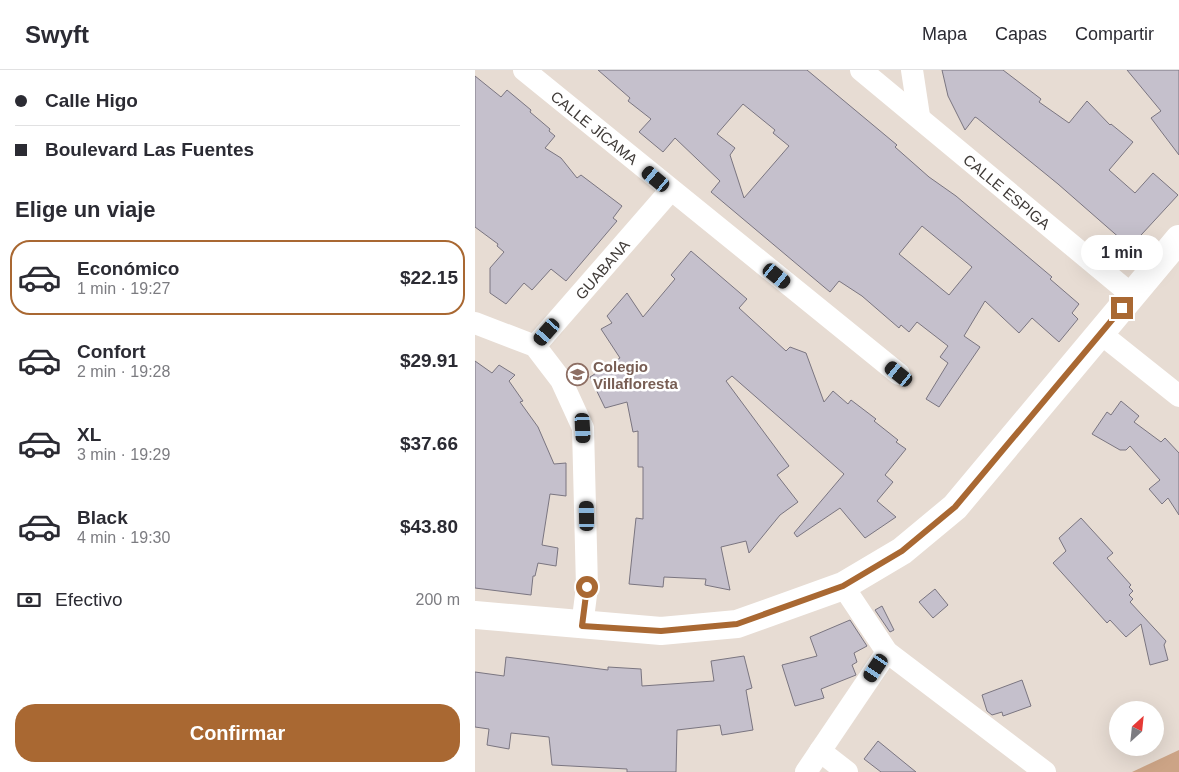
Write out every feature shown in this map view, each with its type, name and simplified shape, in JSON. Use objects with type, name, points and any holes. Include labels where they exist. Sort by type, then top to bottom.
[{"type":"street","name":"CALLE JÍCAMA","points":[[524,70],[670,191],[899,374]]},
{"type":"street","name":"CALLE ESPIGA","points":[[861,70],[919,116],[1132,295]]},
{"type":"street","points":[[912,70],[919,116]]},
{"type":"street","name":"GUABANA","points":[[535,346],[670,191]]},
{"type":"street","points":[[475,615],[582,626],[661,631],[737,624],[843,586],[902,551],[955,507],[1179,238]]},
{"type":"street","points":[[476,317],[535,346],[561,380],[583,428],[587,587],[582,626]]},
{"type":"street","points":[[1100,334],[1179,396]]},
{"type":"street","points":[[843,586],[887,652],[1045,772]]},
{"type":"street","points":[[806,772],[887,652]]},
{"type":"street","points":[[820,751],[847,772]]},
{"type":"shaded area","points":[[1179,750],[1179,772],[1132,772]]},
{"type":"building","points":[[598,70],[807,70],[897,145],[895,147],[929,177],[956,196],[1052,277],[1050,279],[1079,304],[1072,313],[1078,319],[1059,342],[1032,318],[1019,333],[985,301],[964,336],[980,347],[939,407],[926,399],[948,363],[940,357],[948,346],[917,322],[909,332],[901,325],[899,328],[862,296],[839,281],[830,292],[711,192],[720,181],[675,138],[663,152],[639,132],[651,119],[628,101],[630,98]],"holes":[[[743,104],[775,130],[773,133],[789,146],[744,198],[730,155],[735,148],[717,134]],[[922,226],[972,267],[949,295],[899,254]]]},
{"type":"building","points":[[942,70],[1003,70],[1041,99],[1039,102],[1069,123],[1087,101],[1110,125],[1133,142],[1109,170],[1135,193],[1153,173],[1178,195],[1130,247],[1058,184],[977,118],[975,117],[965,130],[948,96]]},
{"type":"building","points":[[1127,70],[1179,70],[1179,155],[1151,118],[1161,111]]},
{"type":"building","points":[[475,76],[501,97],[507,90],[531,110],[530,112],[550,129],[549,131],[555,136],[545,148],[561,158],[577,178],[581,175],[622,206],[613,218],[617,221],[566,281],[551,269],[532,290],[524,283],[506,304],[490,293],[490,268],[504,252],[497,246],[498,244],[475,227]]},
{"type":"building","points":[[691,251],[747,299],[739,308],[786,351],[790,347],[806,353],[824,402],[833,391],[848,404],[851,400],[876,419],[874,421],[898,440],[896,442],[906,449],[885,475],[893,482],[877,501],[896,517],[865,538],[840,508],[797,537],[794,533],[844,474],[732,376],[726,381],[789,466],[777,475],[798,502],[780,515],[749,553],[746,541],[721,547],[730,590],[705,585],[706,579],[664,577],[663,587],[629,584],[636,518],[643,519],[643,467],[638,467],[638,431],[633,432],[627,402],[605,408],[590,377],[620,358],[601,329],[612,323],[607,316],[627,293],[643,317],[675,279],[671,275]]},
{"type":"building","points":[[475,361],[492,373],[499,365],[515,375],[509,381],[523,401],[520,402],[538,427],[554,464],[566,463],[566,496],[550,494],[542,545],[558,548],[556,566],[538,563],[535,576],[533,576],[531,595],[475,588]]},
{"type":"building","points":[[1121,401],[1139,416],[1134,422],[1161,442],[1165,438],[1179,453],[1179,515],[1168,498],[1162,504],[1149,489],[1160,480],[1130,446],[1126,450],[1120,450],[1092,434],[1107,412],[1111,415]]},
{"type":"building","points":[[1081,518],[1113,553],[1107,558],[1131,585],[1129,587],[1133,591],[1129,595],[1133,599],[1130,602],[1166,641],[1164,645],[1168,660],[1150,665],[1141,624],[1126,637],[1110,620],[1107,623],[1053,563],[1066,551],[1059,538]]},
{"type":"building","points":[[935,589],[948,605],[933,618],[919,602]]},
{"type":"building","points":[[882,606],[894,630],[890,632],[875,610]]},
{"type":"building","points":[[850,620],[867,646],[854,653],[857,662],[852,665],[856,675],[821,689],[824,698],[795,706],[782,665],[817,656],[810,637]]},
{"type":"building","points":[[744,656],[752,688],[746,690],[753,730],[722,735],[720,725],[677,730],[676,772],[627,772],[627,769],[552,765],[549,737],[511,733],[509,749],[487,745],[489,729],[475,727],[475,672],[504,676],[506,657],[608,670],[608,667],[641,669],[642,686],[714,681],[711,661]]},
{"type":"building","points":[[1022,680],[1031,706],[1003,716],[1002,712],[992,715],[987,711],[982,695]]},
{"type":"building","points":[[878,741],[916,772],[881,772],[864,759]]},
{"type":"place","name":"Colegio Villafloresta","points":[[577,375]]},
{"type":"route","points":[[587,587],[582,626],[661,631],[737,624],[843,586],[902,551],[955,507],[1122,308]]}]
